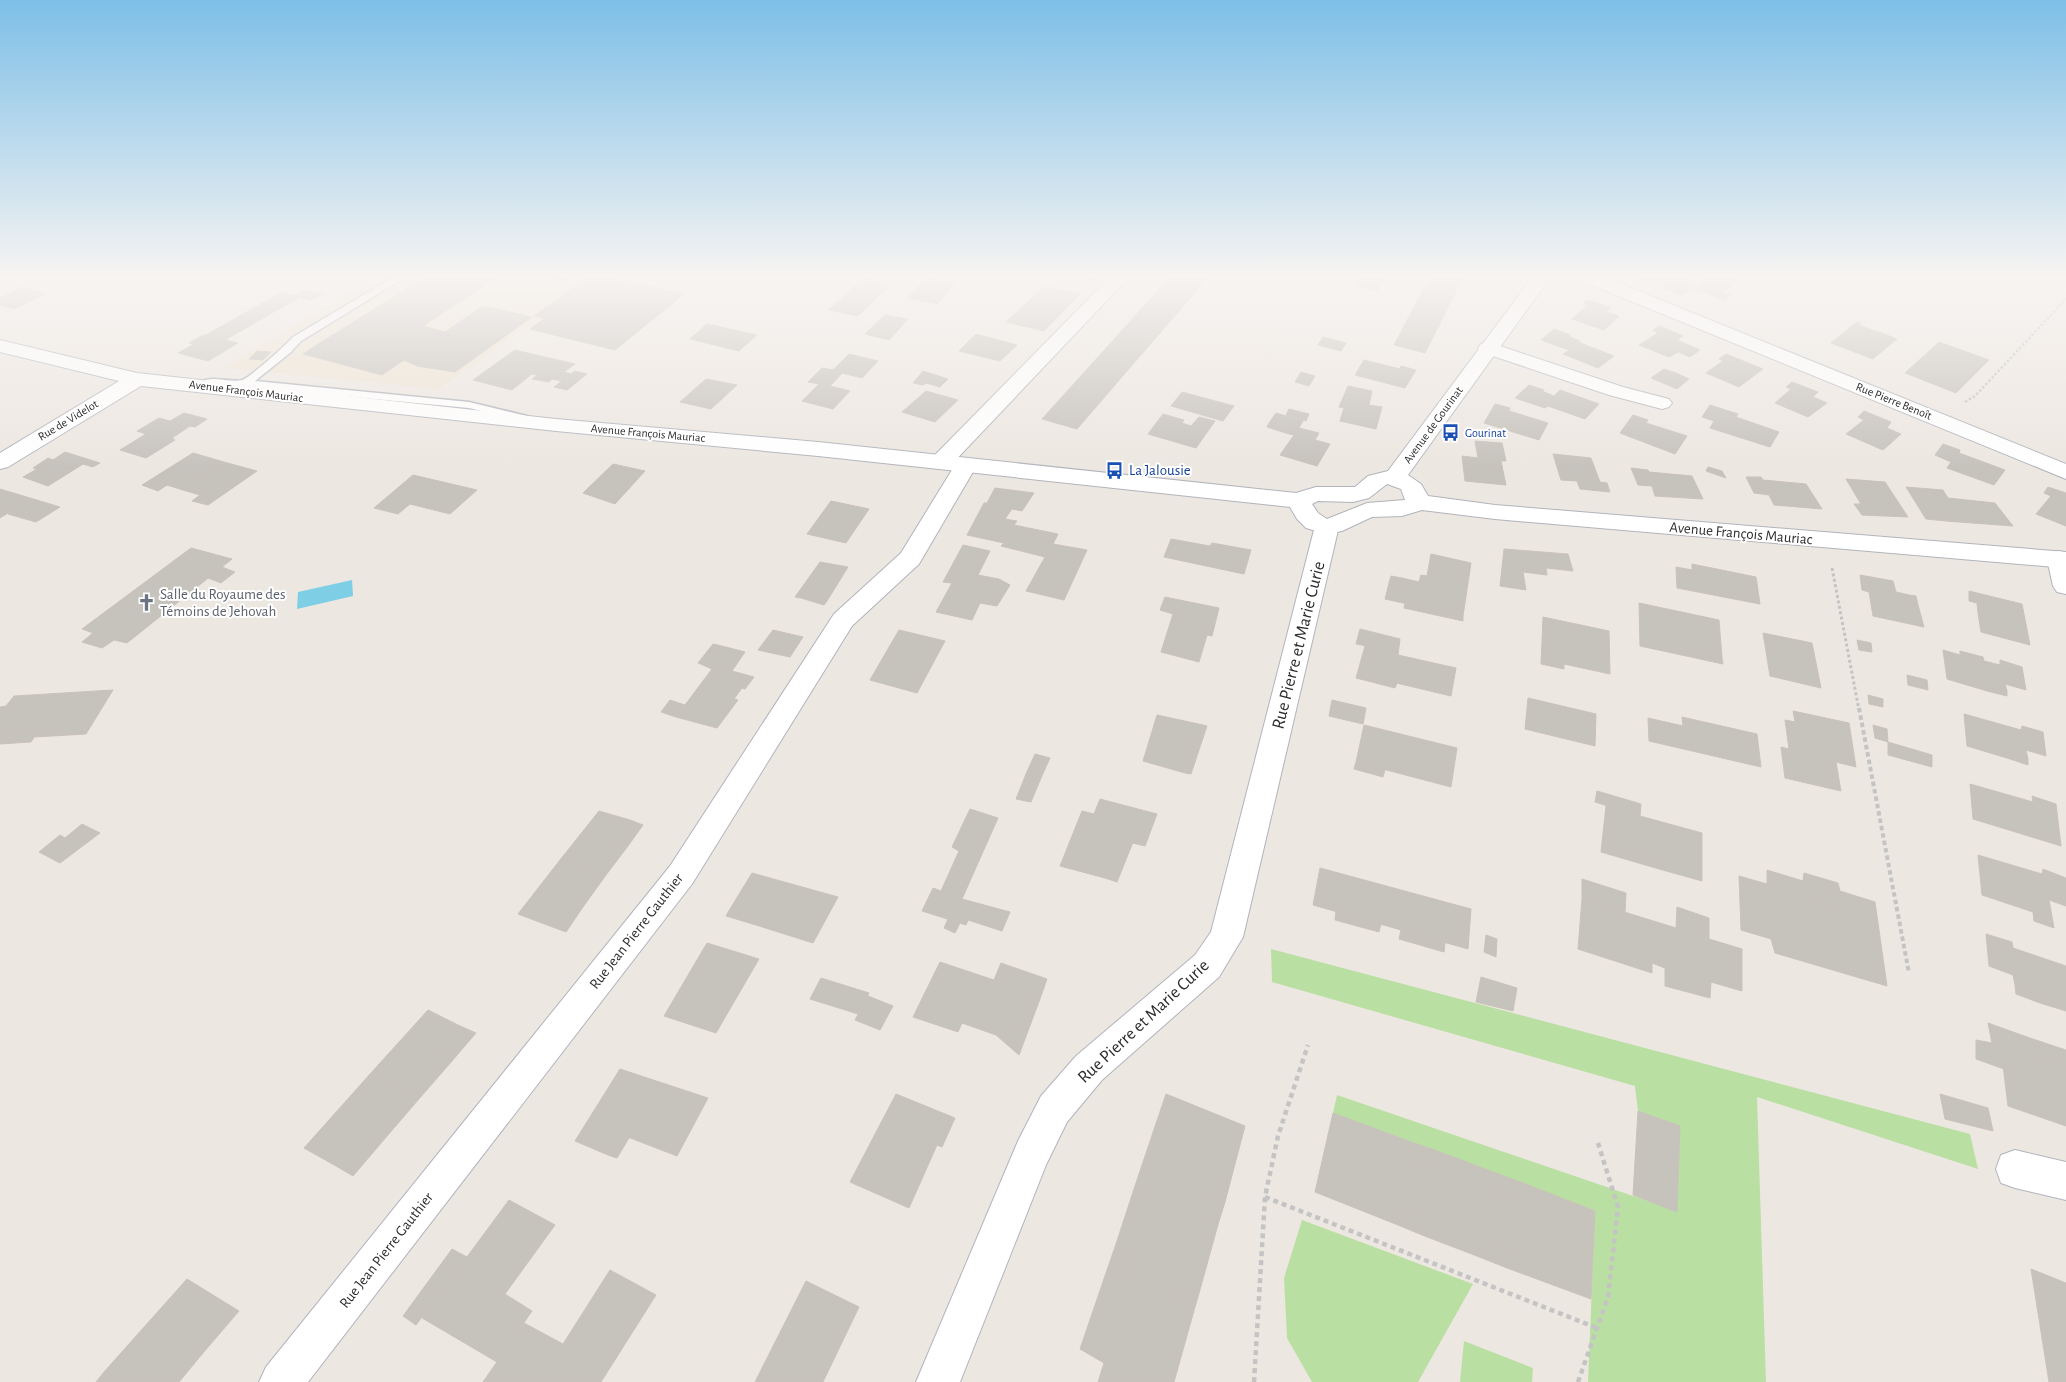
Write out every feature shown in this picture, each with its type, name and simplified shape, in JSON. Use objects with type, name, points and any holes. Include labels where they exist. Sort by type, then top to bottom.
[{"type":"street","name":"Rue Jean Pierre Gauthier","points":[[281,1382],[681,875],[843,620],[910,558],[954,464],[1065,339]]},
{"type":"street","name":"Avenue de Gourinat","points":[[1394,478],[1494,339]]},
{"type":"street","name":"Rue Pierre Benoît","points":[[1743,339],[2066,472]]},
{"type":"street","name":"Avenue François Mauriac","points":[[0,346],[137,378],[241,387],[556,425],[818,449],[1166,485],[1300,501],[1309,494],[1320,492],[1361,493],[1370,488],[1376,481],[1384,478],[1394,478]]},
{"type":"street","points":[[1488,348],[1616,391],[1662,404]]},
{"type":"street","name":"Rue de Videlot","points":[[0,462],[137,378]]},
{"type":"street","points":[[1394,478],[1403,480],[1412,486],[1417,502]]},
{"type":"street","points":[[1300,501],[1302,511],[1308,519],[1327,526]]},
{"type":"street","name":"Avenue François Mauriac","points":[[1327,526],[1339,524],[1365,511],[1403,509],[1413,506],[1417,502],[1496,512],[2063,559]]},
{"type":"street","name":"Rue Pierre et Marie Curie","points":[[938,1382],[1031,1154],[1054,1109],[1088,1068],[1207,966],[1226,937],[1327,526]]},
{"type":"street","points":[[2063,559],[2066,586]]},
{"type":"street","points":[[2015,1169],[2066,1181]]},
{"type":"lane","points":[[241,387],[287,350],[297,339]]},
{"type":"path","points":[[1940,419],[1974,396],[2028,339]]},
{"type":"path","points":[[1826,540],[1909,973]]},
{"type":"path","points":[[1254,1382],[1265,1197],[1278,1136],[1308,1045]]},
{"type":"path","points":[[1578,1382],[1608,1297],[1618,1207],[1598,1143]]},
{"type":"path","points":[[1265,1197],[1597,1328]]},
{"type":"shaded area","points":[[272,339],[510,339],[438,389],[224,368]]},
{"type":"green space","points":[[1271,949],[1970,1134],[1978,1169],[1757,1097],[1766,1382],[1588,1382],[1595,1211],[1333,1113],[1337,1095],[1677,1211],[1680,1126],[1638,1111],[1635,1086],[1272,982]]},
{"type":"green space","points":[[1302,1220],[1473,1284],[1418,1382],[1312,1382],[1287,1338],[1284,1278]]},
{"type":"green space","points":[[1464,1341],[1533,1368],[1532,1382],[1460,1382]]},
{"type":"water","points":[[352,580],[353,596],[297,609],[298,592]]},
{"type":"building","points":[[195,339],[224,339],[238,343],[208,361],[178,353],[194,344],[189,343]]},
{"type":"building","points":[[325,339],[501,339],[455,372],[417,366],[404,360],[414,353],[376,344],[364,352],[341,347],[315,346]]},
{"type":"building","points":[[572,339],[628,339],[615,350]]},
{"type":"building","points":[[692,339],[752,339],[739,351]]},
{"type":"building","points":[[971,339],[996,339],[1017,345],[1000,361],[959,351]]},
{"type":"building","points":[[1114,339],[1154,339],[1077,429],[1042,419]]},
{"type":"building","points":[[1321,339],[1333,339],[1346,343],[1341,351],[1318,345]]},
{"type":"building","points":[[1397,339],[1432,339],[1425,353],[1394,345]]},
{"type":"building","points":[[1576,339],[1580,341],[1578,342],[1614,356],[1598,368],[1563,354],[1569,350],[1541,340]]},
{"type":"building","points":[[1648,339],[1678,339],[1700,350],[1690,357],[1678,352],[1669,357],[1639,345]]},
{"type":"building","points":[[1835,339],[1873,341],[1896,339],[1873,359],[1831,343]]},
{"type":"building","points":[[1939,342],[1989,360],[1956,393],[1905,373]]},
{"type":"building","points":[[376,344],[414,353],[382,375],[303,354],[315,346],[341,347],[364,352]]},
{"type":"building","points":[[515,350],[575,364],[564,372],[571,374],[575,371],[587,374],[567,390],[554,387],[562,381],[552,379],[549,382],[532,379],[537,375],[532,374],[512,390],[473,380]]},
{"type":"building","points":[[257,351],[271,352],[263,360],[249,359]]},
{"type":"building","points":[[849,354],[878,361],[862,378],[842,373],[836,380],[815,375],[822,368],[833,370]]},
{"type":"building","points":[[1726,354],[1763,369],[1739,387],[1706,373],[1723,361],[1719,359]]},
{"type":"building","points":[[1364,360],[1400,369],[1401,366],[1416,370],[1405,388],[1355,375]]},
{"type":"building","points":[[1664,369],[1676,373],[1663,383],[1651,378]]},
{"type":"building","points":[[923,371],[948,379],[940,387],[926,383],[923,385],[913,383]]},
{"type":"building","points":[[1301,372],[1315,376],[1309,386],[1295,382]]},
{"type":"building","points":[[1676,373],[1689,379],[1677,389],[1663,383]]},
{"type":"building","points":[[815,375],[836,380],[830,386],[850,391],[833,409],[802,401],[819,384],[808,382]]},
{"type":"building","points":[[706,379],[737,385],[711,409],[680,402]]},
{"type":"building","points":[[1792,382],[1818,392],[1813,397],[1827,403],[1808,417],[1775,403],[1791,389],[1786,387]]},
{"type":"building","points":[[1529,385],[1554,396],[1560,390],[1599,404],[1585,419],[1548,406],[1545,408],[1515,398]]},
{"type":"building","points":[[1348,386],[1372,391],[1369,405],[1382,407],[1376,429],[1340,421],[1344,408],[1339,407]]},
{"type":"building","points":[[926,391],[958,400],[935,422],[902,412]]},
{"type":"building","points":[[1182,392],[1234,406],[1223,421],[1171,406]]},
{"type":"building","points":[[1495,404],[1510,408],[1509,411],[1548,423],[1539,440],[1484,423]]},
{"type":"building","points":[[1710,405],[1738,414],[1736,417],[1779,432],[1770,447],[1710,428],[1714,421],[1702,417]]},
{"type":"building","points":[[1289,409],[1309,414],[1306,421],[1286,415]]},
{"type":"building","points":[[1864,411],[1891,422],[1887,428],[1901,434],[1883,450],[1846,434],[1864,420],[1858,417]]},
{"type":"building","points":[[184,413],[207,419],[195,427],[190,426],[172,438],[175,440],[146,458],[120,450],[146,434],[137,431],[159,418],[170,421]]},
{"type":"building","points":[[1276,413],[1303,421],[1299,428],[1319,433],[1315,440],[1330,444],[1317,466],[1280,455],[1294,435],[1289,434],[1291,430],[1269,423]]},
{"type":"building","points":[[1163,414],[1184,420],[1182,423],[1191,426],[1199,417],[1215,421],[1196,448],[1148,434]]},
{"type":"building","points":[[1633,415],[1648,420],[1646,423],[1687,436],[1675,454],[1620,433]]},
{"type":"building","points":[[1269,423],[1291,430],[1289,434],[1267,427]]},
{"type":"building","points":[[1475,441],[1502,443],[1506,461],[1501,461],[1506,485],[1465,481],[1462,456],[1478,458]]},
{"type":"building","points":[[1943,444],[1960,450],[1959,453],[2005,470],[1994,485],[1947,468],[1951,462],[1935,455]]},
{"type":"building","points":[[65,452],[100,463],[93,467],[83,464],[48,486],[23,477],[37,469],[33,468],[48,458],[53,460]]},
{"type":"building","points":[[193,453],[224,462],[183,490],[167,485],[158,491],[142,485]]},
{"type":"building","points":[[1553,454],[1591,458],[1600,482],[1607,483],[1610,492],[1580,489],[1577,481],[1561,480]]},
{"type":"building","points":[[224,462],[257,471],[208,505],[192,501],[200,495],[183,490]]},
{"type":"building","points":[[613,464],[645,471],[615,504],[583,493]]},
{"type":"building","points":[[1708,467],[1722,471],[1726,478],[1706,471]]},
{"type":"building","points":[[1631,468],[1648,470],[1649,472],[1692,476],[1703,499],[1655,496],[1652,486],[1638,485]]},
{"type":"building","points":[[413,475],[477,490],[450,514],[410,504],[398,514],[374,508]]},
{"type":"building","points":[[1746,477],[1761,477],[1763,480],[1806,484],[1822,509],[1774,505],[1769,495],[1754,493]]},
{"type":"building","points":[[1846,479],[1885,482],[1908,517],[1862,515],[1854,504],[1861,504]]},
{"type":"building","points":[[1906,487],[1943,490],[1946,495],[1928,494],[1946,521],[1926,519]]},
{"type":"building","points":[[2048,487],[2066,493],[2066,526],[2036,514],[2051,496],[2044,493]]},
{"type":"building","points":[[995,488],[1034,493],[1022,511],[1012,509],[1005,519],[1017,521],[1014,525],[1058,534],[1053,544],[1087,550],[1064,600],[1026,591],[1045,557],[1001,546],[1004,543],[967,535],[984,503],[987,503]]},
{"type":"building","points":[[0,489],[60,507],[36,522],[8,514],[18,507],[9,505],[0,510]]},
{"type":"building","points":[[1928,494],[1995,503],[2013,526],[1946,521]]},
{"type":"building","points":[[831,501],[869,509],[846,543],[807,534]]},
{"type":"building","points":[[9,505],[18,507],[0,518],[0,510]]},
{"type":"building","points":[[1171,539],[1210,546],[1212,543],[1251,550],[1244,574],[1164,557]]},
{"type":"building","points":[[963,545],[990,551],[978,575],[999,579],[1010,585],[997,606],[980,603],[972,620],[936,612],[952,583],[943,582]]},
{"type":"building","name":"Salle du Royaume des Témoins de Jehovah","points":[[191,548],[232,559],[127,643],[114,640],[102,648],[82,642],[93,633],[82,629]]},
{"type":"building","points":[[1504,549],[1568,554],[1573,571],[1546,568],[1547,575],[1523,572],[1526,590],[1500,586]]},
{"type":"building","points":[[1431,554],[1471,563],[1463,616],[1385,599],[1389,583],[1401,586],[1402,578],[1419,582],[1421,575],[1427,576]]},
{"type":"building","points":[[820,562],[848,567],[827,601],[802,595],[801,598],[795,597]]},
{"type":"building","points":[[1692,564],[1756,577],[1760,604],[1677,588],[1676,567],[1692,570]]},
{"type":"building","points":[[222,567],[235,572],[221,583],[208,578]]},
{"type":"building","points":[[1860,575],[1893,581],[1896,592],[1909,595],[1911,603],[1918,605],[1924,627],[1873,616],[1869,592],[1862,590]]},
{"type":"building","points":[[1391,576],[1402,578],[1401,586],[1389,583]]},
{"type":"building","points":[[1969,591],[2022,604],[2030,645],[1981,632],[1978,613],[1985,615],[1984,605],[1969,601]]},
{"type":"building","points":[[802,595],[827,601],[824,605],[801,598]]},
{"type":"building","points":[[1909,595],[1916,596],[1918,605],[1911,603]]},
{"type":"building","points":[[1165,597],[1219,608],[1212,636],[1207,635],[1199,662],[1161,652],[1173,614],[1160,610]]},
{"type":"building","points":[[1405,603],[1463,616],[1463,621],[1404,608]]},
{"type":"building","points":[[1639,603],[1719,620],[1722,658],[1677,648],[1677,654],[1640,646]]},
{"type":"building","points":[[1977,603],[1984,605],[1985,615],[1978,613]]},
{"type":"building","points":[[1543,617],[1609,631],[1610,674],[1564,664],[1564,669],[1541,664]]},
{"type":"building","points":[[1360,629],[1400,639],[1398,655],[1456,668],[1451,696],[1367,676],[1373,647],[1356,644]]},
{"type":"building","points":[[773,630],[803,637],[790,657],[758,650]]},
{"type":"building","points":[[899,630],[945,641],[917,693],[870,680]]},
{"type":"building","points":[[1763,633],[1812,643],[1821,688],[1770,676]]},
{"type":"building","points":[[1857,640],[1871,643],[1872,652],[1859,650]]},
{"type":"building","points":[[713,644],[718,645],[703,665],[698,663]]},
{"type":"building","points":[[718,645],[745,652],[732,671],[754,677],[734,699],[738,700],[717,728],[676,717],[712,669],[703,665]]},
{"type":"building","points":[[1365,646],[1373,647],[1367,676],[1397,683],[1395,688],[1356,678]]},
{"type":"building","points":[[1677,648],[1722,658],[1723,664],[1677,654]]},
{"type":"building","points":[[1943,650],[1960,655],[1960,651],[1983,657],[1984,661],[2000,665],[2000,660],[2022,667],[2026,690],[2005,684],[2007,691],[1986,686],[1987,691],[1947,679]]},
{"type":"building","points":[[1907,675],[1927,680],[1928,690],[1908,685]]},
{"type":"building","points":[[1986,686],[2007,691],[2007,696],[1987,691]]},
{"type":"building","points":[[113,690],[86,734],[35,737],[40,729],[0,732],[0,707],[6,706],[14,696]]},
{"type":"building","points":[[1868,695],[1883,699],[1883,707],[1869,704]]},
{"type":"building","points":[[1528,698],[1596,714],[1595,746],[1525,729]]},
{"type":"building","points":[[670,700],[685,705],[676,717],[661,712]]},
{"type":"building","points":[[1332,700],[1366,708],[1363,724],[1329,716]]},
{"type":"building","points":[[1793,711],[1849,723],[1856,767],[1836,762],[1841,791],[1785,778],[1781,747],[1789,749],[1785,720],[1795,722]]},
{"type":"building","points":[[1964,714],[2021,730],[2022,726],[2043,732],[2046,756],[2026,750],[2028,759],[2006,753],[2007,758],[1967,746]]},
{"type":"building","points":[[1157,715],[1203,725],[1199,740],[1196,739],[1185,773],[1143,761]]},
{"type":"building","points":[[1682,717],[1757,734],[1761,767],[1649,741],[1648,718],[1683,726]]},
{"type":"building","points":[[1203,725],[1207,726],[1191,774],[1185,773],[1196,739],[1199,740]]},
{"type":"building","points":[[1364,725],[1457,748],[1451,787],[1356,762]]},
{"type":"building","points":[[1873,725],[1887,729],[1888,742],[1875,738]]},
{"type":"building","points":[[40,729],[31,742],[0,744],[0,732]]},
{"type":"building","points":[[1888,742],[1932,755],[1932,767],[1888,755]]},
{"type":"building","points":[[2006,753],[2028,759],[2028,765],[2007,758]]},
{"type":"building","points":[[1035,754],[1050,758],[1041,778],[1026,774]]},
{"type":"building","points":[[1356,762],[1385,769],[1383,777],[1354,769]]},
{"type":"building","points":[[1026,774],[1041,778],[1031,802],[1016,799]]},
{"type":"building","points":[[1970,784],[2033,802],[2032,796],[2056,804],[2061,846],[1973,819]]},
{"type":"building","points":[[1597,791],[1641,804],[1640,816],[1702,833],[1702,881],[1659,869],[1660,860],[1612,847],[1614,808],[1595,802]]},
{"type":"building","points":[[1100,799],[1157,814],[1145,846],[1120,840],[1105,878],[1060,866],[1082,811],[1094,814]]},
{"type":"building","points":[[1606,806],[1614,808],[1612,847],[1660,860],[1659,869],[1601,852]]},
{"type":"building","points":[[970,809],[998,818],[962,899],[1010,912],[1002,931],[968,920],[966,925],[922,911],[933,888],[941,891],[959,851],[952,847]]},
{"type":"building","points":[[599,811],[630,820],[614,842],[628,846],[606,875],[560,860]]},
{"type":"building","points":[[630,820],[643,825],[628,846],[614,842]]},
{"type":"building","points":[[82,824],[100,833],[60,863],[39,852],[60,835],[65,838]]},
{"type":"building","points":[[1120,840],[1133,842],[1117,882],[1105,878]]},
{"type":"building","points":[[1978,855],[2042,874],[2043,869],[2066,878],[2066,906],[2049,900],[2054,928],[2034,921],[2033,912],[1982,895]]},
{"type":"building","points":[[560,860],[606,875],[583,907],[569,901],[550,926],[518,914]]},
{"type":"building","points":[[1320,868],[1471,909],[1468,949],[1313,905]]},
{"type":"building","points":[[1767,870],[1803,881],[1812,890],[1811,897],[1816,903],[1829,906],[1834,905],[1834,895],[1840,891],[1875,902],[1887,986],[1775,953],[1771,939],[1741,930],[1739,876],[1767,884]]},
{"type":"building","points":[[752,873],[838,897],[813,943],[756,925],[759,918],[730,909]]},
{"type":"building","points":[[1804,873],[1838,883],[1840,891],[1834,895],[1834,905],[1829,906],[1816,903],[1811,897],[1812,890],[1803,881]]},
{"type":"building","points":[[1582,879],[1626,893],[1625,912],[1582,899]]},
{"type":"building","points":[[1582,899],[1676,928],[1677,907],[1709,918],[1709,939],[1742,949],[1742,991],[1711,982],[1710,998],[1665,986],[1665,968],[1652,963],[1652,973],[1578,949]]},
{"type":"building","points":[[569,901],[583,907],[566,932],[550,926]]},
{"type":"building","points":[[730,909],[759,918],[756,925],[726,916]]},
{"type":"building","points":[[1336,911],[1381,924],[1379,932],[1335,920]]},
{"type":"building","points":[[948,919],[960,923],[955,933],[944,928]]},
{"type":"building","points":[[1401,930],[1445,943],[1444,952],[1399,939]]},
{"type":"building","points":[[1986,934],[2012,942],[2013,948],[2066,966],[2066,1011],[2040,1003],[2039,994],[2015,985],[2013,975],[1989,966]]},
{"type":"building","points":[[1486,935],[1497,939],[1496,957],[1484,952]]},
{"type":"building","points":[[707,943],[759,959],[716,1033],[664,1016]]},
{"type":"building","points":[[940,962],[994,980],[1001,963],[1047,979],[1040,999],[1031,995],[1019,1026],[996,1035],[962,1023],[958,1032],[913,1017]]},
{"type":"building","points":[[1481,977],[1517,988],[1513,1011],[1476,1002]]},
{"type":"building","points":[[821,978],[869,993],[858,1014],[810,999]]},
{"type":"building","points":[[2015,985],[2039,994],[2040,1003],[2016,994]]},
{"type":"building","points":[[1031,995],[1040,999],[1019,1055],[996,1035],[1019,1026]]},
{"type":"building","points":[[868,996],[893,1006],[880,1030],[855,1020]]},
{"type":"building","points":[[428,1010],[458,1025],[435,1052],[452,1061],[418,1100],[371,1073]]},
{"type":"building","points":[[1988,1023],[2027,1037],[2031,1055],[2066,1067],[2066,1126],[2008,1106],[2001,1049],[1992,1043]]},
{"type":"building","points":[[458,1025],[476,1033],[452,1061],[435,1052]]},
{"type":"building","points":[[2027,1037],[2066,1050],[2066,1067],[2031,1055]]},
{"type":"building","points":[[1976,1040],[1992,1043],[2001,1049],[2004,1069],[1976,1059]]},
{"type":"building","points":[[620,1069],[708,1098],[677,1156],[620,1134],[608,1155],[575,1141]]},
{"type":"building","points":[[371,1073],[418,1100],[382,1142],[365,1133],[336,1166],[304,1148]]},
{"type":"building","points":[[896,1094],[955,1118],[942,1147],[937,1145],[909,1208],[850,1182]]},
{"type":"building","points":[[1166,1094],[1245,1126],[1225,1202],[1206,1193],[1200,1213],[1219,1221],[1198,1297],[1178,1289],[1176,1298],[1195,1307],[1174,1382],[1098,1382],[1104,1363],[1080,1349],[1107,1270],[1124,1277],[1133,1254],[1115,1247],[1134,1189],[1149,1195],[1157,1174],[1141,1168]]},
{"type":"building","points":[[1940,1094],[1988,1108],[1993,1131],[1945,1119]]},
{"type":"building","points":[[1638,1111],[1680,1126],[1677,1212],[1633,1195]]},
{"type":"building","points":[[1333,1113],[1414,1143],[1409,1162],[1431,1170],[1435,1150],[1493,1172],[1490,1191],[1515,1199],[1518,1181],[1595,1211],[1591,1299],[1507,1268],[1509,1247],[1484,1239],[1482,1258],[1422,1235],[1425,1215],[1402,1207],[1398,1225],[1315,1192]]},
{"type":"building","points":[[365,1133],[382,1142],[353,1176],[336,1166]]},
{"type":"building","points":[[620,1134],[629,1138],[617,1158],[608,1155]]},
{"type":"building","points":[[1414,1143],[1435,1150],[1431,1170],[1409,1162]]},
{"type":"building","points":[[1141,1168],[1157,1174],[1149,1195],[1134,1189]]},
{"type":"building","points":[[1493,1172],[1518,1181],[1515,1199],[1490,1191]]},
{"type":"building","points":[[1206,1193],[1225,1202],[1219,1221],[1200,1213]]},
{"type":"building","points":[[509,1200],[555,1225],[505,1294],[532,1311],[497,1362],[422,1318]]},
{"type":"building","points":[[1402,1207],[1425,1215],[1422,1235],[1398,1225]]},
{"type":"building","points":[[1484,1239],[1509,1247],[1507,1268],[1482,1258]]},
{"type":"building","points":[[1115,1247],[1133,1254],[1124,1277],[1107,1270]]},
{"type":"building","points":[[452,1249],[467,1257],[416,1325],[403,1316]]},
{"type":"building","points":[[2031,1269],[2066,1283],[2066,1382],[2049,1382]]},
{"type":"building","points":[[610,1270],[656,1295],[601,1382],[483,1382],[524,1323],[563,1344]]},
{"type":"building","points":[[187,1279],[221,1300],[186,1343],[203,1353],[179,1382],[117,1382],[104,1372]]},
{"type":"building","points":[[806,1281],[859,1307],[823,1382],[784,1382],[761,1370]]},
{"type":"building","points":[[1178,1289],[1198,1297],[1195,1307],[1176,1298]]},
{"type":"building","points":[[221,1300],[239,1311],[203,1353],[186,1343]]},
{"type":"building","points":[[761,1370],[784,1382],[755,1382]]},
{"type":"building","points":[[104,1372],[117,1382],[96,1382]]},
{"type":"place","name":"Gourinat","points":[[1451,433]]},
{"type":"place","name":"La Jalousie","points":[[1115,470]]},
{"type":"place","name":"Salle du Royaume des Témoins de Jehovah","points":[[146,603]]}]
